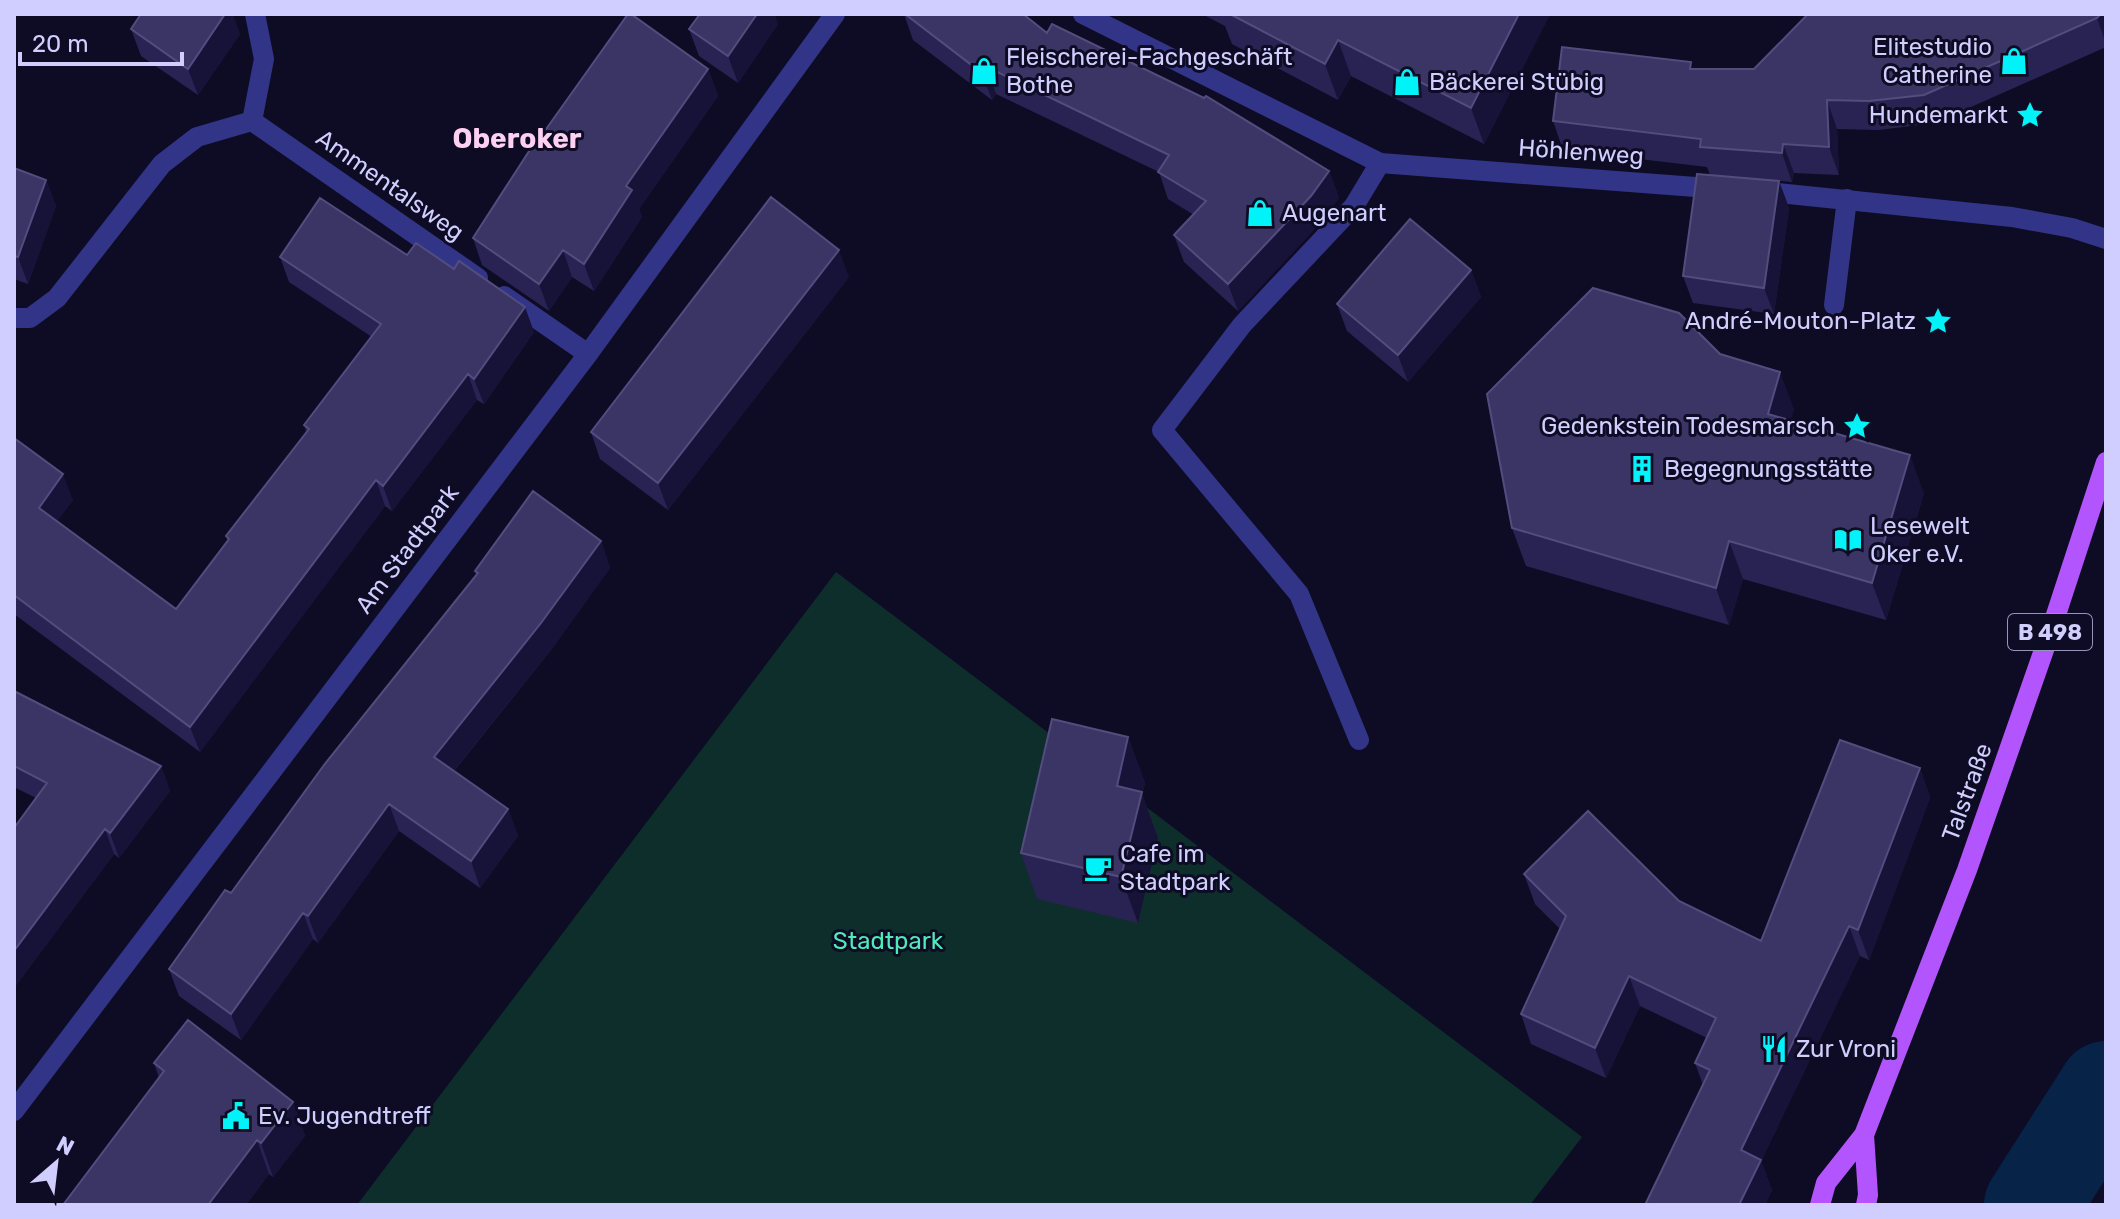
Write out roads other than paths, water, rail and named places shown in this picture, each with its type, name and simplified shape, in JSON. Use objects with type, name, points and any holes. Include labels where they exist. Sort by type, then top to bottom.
[{"type":"main road","name":"Talstraße","points":[[1820,1205],[1826,1183],[1864,1135],[1992,803],[2106,462]]},
{"type":"main road","name":"Talstraße","points":[[1864,1135],[1866,1205]]},
{"type":"street","points":[[14,318],[30,318],[57,298],[162,164],[197,137],[252,121],[264,59],[255,14]]},
{"type":"street","name":"Am Stadtpark","points":[[14,1111],[588,354],[835,14]]},
{"type":"street","name":"Höhlenweg","points":[[1083,14],[1380,163],[1847,199],[2012,217],[2072,228],[2106,239]]},
{"type":"street","name":"Ammentalsweg","points":[[252,121],[588,354]]},
{"type":"street","points":[[1359,740],[1299,594],[1162,430],[1242,325],[1354,206],[1380,163]]},
{"type":"street","points":[[1834,305],[1847,199]]},
{"type":"waterway","points":[[2032,1205],[2106,1089]]},
{"type":"place","name":"Elitestudio Catherine","points":[[2014,61]]},
{"type":"place","name":"Fleischerei-Fachgeschäft Bothe","points":[[984,71]]},
{"type":"place","name":"Bäckerei Stübig","points":[[1407,82]]},
{"type":"place","name":"Hundemarkt","points":[[2030,115]]},
{"type":"place","name":"Augenart","points":[[1260,213]]},
{"type":"place","name":"André-Mouton-Platz","points":[[1938,321]]},
{"type":"place","name":"Gedenkstein Todesmarsch","points":[[1857,426]]},
{"type":"place","name":"Begegnungsstätte","points":[[1642,469]]},
{"type":"place","name":"Lesewelt Oker e.V.","points":[[1848,540]]},
{"type":"place","name":"Cafe im Stadtpark","points":[[1098,868]]},
{"type":"place","name":"Zur Vroni","points":[[1774,1049]]},
{"type":"place","name":"Ev. Jugendtreff","points":[[236,1116]]},
{"type":"district","name":"Oberoker","points":[[517,138]]},
{"type":"park label","name":"Stadtpark","points":[[888,941]]}]
